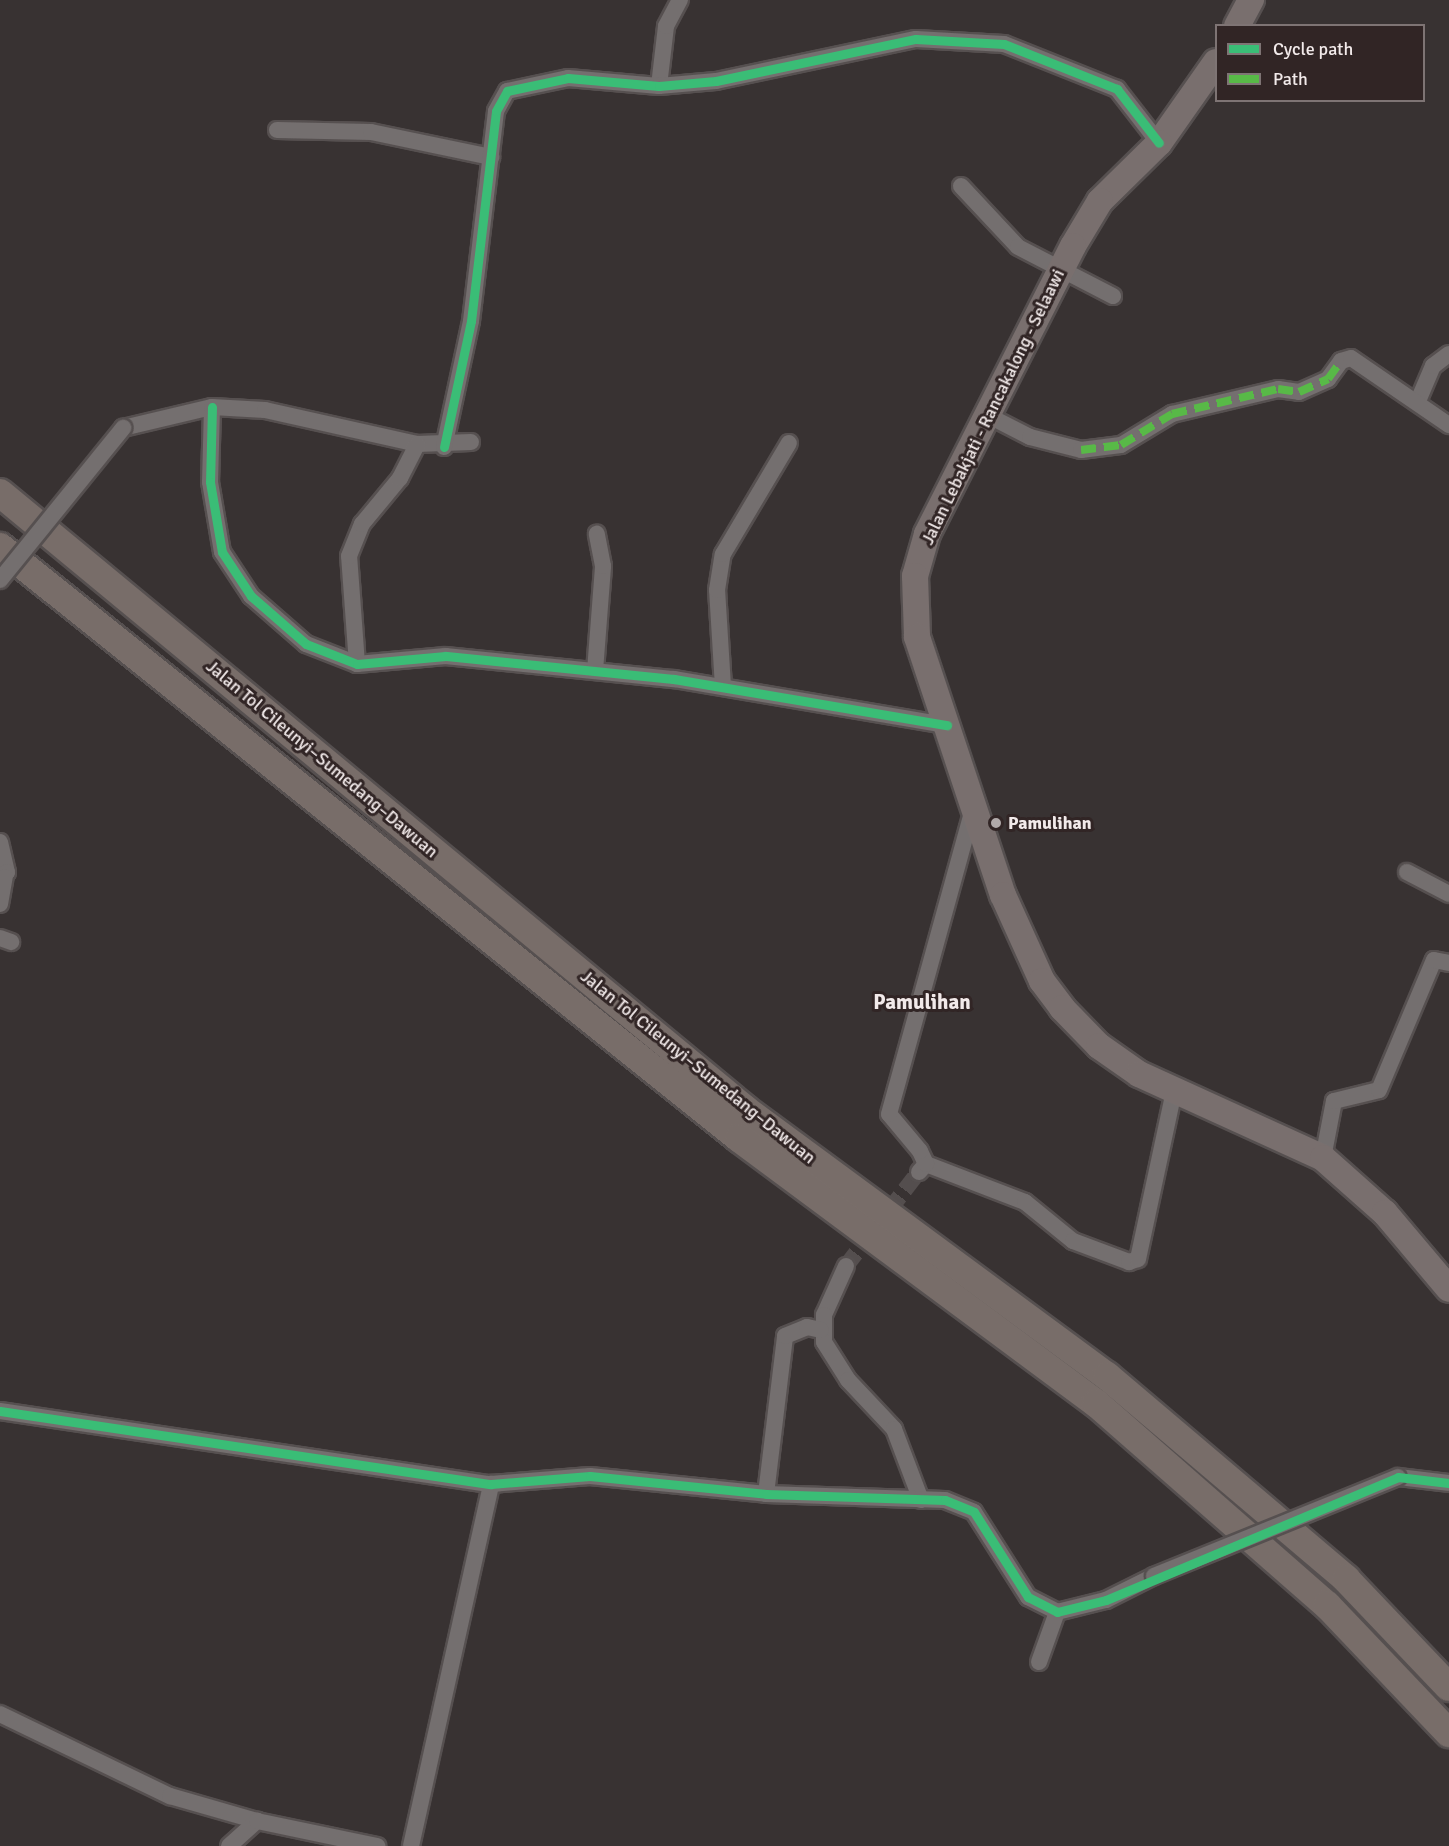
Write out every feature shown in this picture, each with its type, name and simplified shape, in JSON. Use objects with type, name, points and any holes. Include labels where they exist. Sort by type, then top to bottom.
[{"type":"highway","name":"Jalan Tol Cileunyi–Sumedang–Dawuan","points":[[0,493],[747,1110],[1107,1376],[1346,1578],[1449,1687]]},
{"type":"highway","name":"Jalan Tol Cileunyi–Sumedang–Dawuan","points":[[0,547],[739,1138],[1096,1403],[1327,1605],[1449,1733]]},
{"type":"main road","points":[[1239,24],[1251,0]]},
{"type":"main road","name":"Jalan Lebakjati - Rancakalong - Selaawi","points":[[1215,64],[1159,143],[1100,201],[1061,269],[927,534],[915,576],[916,637],[1003,895],[1042,981],[1099,1046],[1174,1091],[1323,1158],[1384,1213],[1449,1289]]},
{"type":"street","points":[[659,86],[668,17],[680,0]]},
{"type":"street","points":[[444,447],[471,321],[496,111],[507,91],[568,78],[659,86],[716,81],[916,39],[1004,44],[1117,89],[1159,143]]},
{"type":"street","points":[[277,130],[371,132],[491,156]]},
{"type":"street","points":[[961,186],[1000,232],[1061,269],[1113,296]]},
{"type":"street","points":[[1418,401],[1433,366],[1449,354]]},
{"type":"street","points":[[987,415],[1030,437],[1081,450],[1121,445],[1172,414],[1278,388],[1299,392],[1328,379],[1341,361],[1351,358],[1418,401],[1449,425]]},
{"type":"street","points":[[0,580],[123,428],[212,407],[265,410],[417,444],[444,447],[471,442]]},
{"type":"street","points":[[212,407],[210,482],[222,552],[251,596],[306,644],[357,664],[446,656],[595,671],[723,687],[947,725]]},
{"type":"street","points":[[723,687],[717,590],[723,554],[789,443]]},
{"type":"street","points":[[357,664],[349,556],[362,524],[400,478],[417,444]]},
{"type":"street","points":[[595,671],[603,566],[597,534]]},
{"type":"street","points":[[974,806],[889,1114],[922,1169],[1024,1202],[1073,1241],[1129,1262],[1138,1259],[1141,1250],[1174,1091]]},
{"type":"street","points":[[0,842],[2,877],[0,904]]},
{"type":"street","points":[[1407,872],[1449,894]]},
{"type":"street","points":[[1323,1158],[1334,1101],[1379,1090],[1434,960],[1449,963]]},
{"type":"street","points":[[821,1330],[846,1266]]},
{"type":"street","points":[[766,1494],[785,1336],[807,1327],[821,1330],[848,1380],[894,1429],[921,1500]]},
{"type":"street","points":[[0,1411],[491,1484],[590,1476],[766,1494],[961,1503],[974,1512],[1028,1597],[1057,1612],[1106,1600],[1154,1576],[1398,1477],[1449,1483]]},
{"type":"street","points":[[411,1846],[491,1484]]},
{"type":"street","points":[[1040,1662],[1057,1612]]},
{"type":"street","points":[[0,1714],[170,1796],[257,1821],[377,1846]]},
{"type":"street","points":[[229,1846],[257,1821]]},
{"type":"tunnel","points":[[846,1266],[918,1173]]},
{"type":"marked path","points":[[1081,450],[1121,445],[1172,414],[1278,389],[1299,392],[1328,379],[1341,361]]},
{"type":"cycle path","points":[[444,447],[471,321],[496,111],[507,91],[568,78],[659,86],[716,81],[916,39],[1004,44],[1117,89],[1159,143]]},
{"type":"cycle path","points":[[212,407],[210,482],[222,552],[251,596],[306,644],[357,664],[446,656],[674,679],[947,725]]},
{"type":"cycle path","points":[[0,1411],[491,1484],[590,1476],[766,1494],[945,1500],[974,1512],[1028,1597],[1057,1612],[1106,1600],[1398,1477],[1449,1483]]},
{"type":"place","name":"Pamulihan","points":[[996,823]]},
{"type":"district","name":"Pamulihan","points":[[922,1002]]}]
